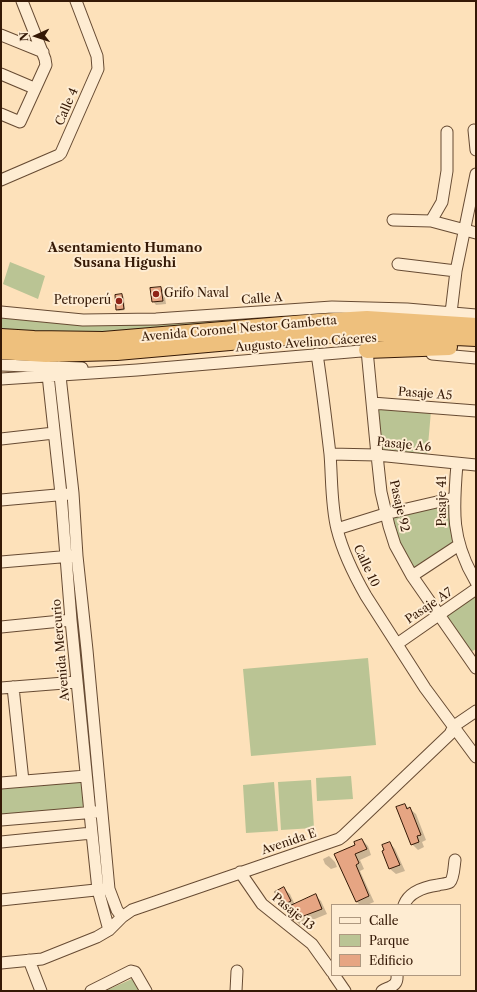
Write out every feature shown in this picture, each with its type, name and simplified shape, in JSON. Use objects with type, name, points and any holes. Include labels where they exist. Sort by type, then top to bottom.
[{"type":"highway","name":"Avenida Coronel Nestor Gambetta","points":[[1,337],[103,340],[367,319],[476,326]]},
{"type":"highway","name":"Avenida Coronel Nestor Gambetta","points":[[1,351],[46,354],[117,352],[298,336],[375,333],[476,338]]},
{"type":"highway","points":[[367,350],[419,347],[476,347]]},
{"type":"street","points":[[1,114],[20,122],[34,88],[46,65],[43,52],[22,1]]},
{"type":"street","name":"Calle 4","points":[[1,180],[59,155],[63,150],[98,69],[97,56],[80,2]]},
{"type":"street","points":[[1,35],[43,52]]},
{"type":"street","points":[[1,74],[34,88]]},
{"type":"street","points":[[474,130],[476,150]]},
{"type":"street","points":[[431,221],[442,202],[447,171],[447,132]]},
{"type":"street","points":[[451,313],[456,271],[476,174]]},
{"type":"street","points":[[393,220],[431,221],[476,234]]},
{"type":"street","points":[[398,264],[456,271]]},
{"type":"street","name":"Calle A","points":[[1,312],[83,320],[156,319],[332,307],[407,309],[476,315]]},
{"type":"street","name":"Augusto Avelino Cáceres","points":[[48,371],[137,370],[367,350],[476,358]]},
{"type":"street","name":"Pasaje 92","points":[[367,350],[377,455],[385,514],[396,545],[412,576],[438,615],[472,655],[476,668]]},
{"type":"street","name":"Calle 10","points":[[317,354],[330,454],[334,512],[337,529],[342,544],[358,582],[397,644],[454,731],[476,757]]},
{"type":"street","points":[[1,365],[48,371]]},
{"type":"street","points":[[1,379],[48,371]]},
{"type":"street","name":"Avenida Mercurio","points":[[48,371],[61,494],[71,620],[92,833],[104,890],[109,930]]},
{"type":"street","name":"Avenida Mercurio","points":[[59,371],[73,493],[77,556],[88,650],[102,811],[104,890],[122,917]]},
{"type":"street","name":"Pasaje A5","points":[[372,403],[476,410]]},
{"type":"street","points":[[1,439],[54,433]]},
{"type":"street","name":"Pasaje A6","points":[[330,454],[377,455],[476,465]]},
{"type":"street","name":"Pasaje 41","points":[[457,464],[454,518],[459,545],[468,569],[476,582]]},
{"type":"street","points":[[1,500],[73,493]]},
{"type":"street","points":[[337,529],[385,514],[454,498]]},
{"type":"street","points":[[412,576],[459,545]]},
{"type":"street","points":[[1,562],[77,556]]},
{"type":"street","name":"Pasaje A7","points":[[397,644],[476,590]]},
{"type":"street","points":[[1,627],[71,620]]},
{"type":"street","points":[[74,651],[88,650]]},
{"type":"street","points":[[1,688],[77,682]]},
{"type":"street","points":[[12,687],[22,781]]},
{"type":"street","points":[[454,731],[476,711]]},
{"type":"street","points":[[454,731],[476,719]]},
{"type":"street","name":"Avenida E","points":[[1,963],[42,959],[98,937],[109,930],[122,917],[132,910],[343,836],[454,731]]},
{"type":"street","points":[[1,783],[86,776]]},
{"type":"street","points":[[1,820],[102,811]]},
{"type":"street","points":[[1,842],[92,833]]},
{"type":"street","points":[[404,904],[406,898],[427,886],[449,883],[455,860]]},
{"type":"street","name":"Pasaje 13","points":[[240,872],[262,904],[312,944],[331,971]]},
{"type":"street","points":[[1,900],[104,890]]},
{"type":"street","points":[[30,960],[41,991]]},
{"type":"street","points":[[236,991],[237,971]]},
{"type":"street","points":[[95,990],[128,972],[135,972],[146,991]]},
{"type":"street","points":[[335,976],[345,991]]},
{"type":"street","points":[[382,991],[395,984],[397,981],[397,976]]},
{"type":"green space","points":[[10,262],[45,276],[38,299],[3,284]]},
{"type":"green space","points":[[374,311],[123,331],[85,333],[1,332],[1,318],[52,323],[85,324],[298,312]]},
{"type":"green space","points":[[374,406],[431,411],[427,457],[378,452]]},
{"type":"green space","points":[[449,501],[453,543],[412,570],[388,517]]},
{"type":"green space","points":[[476,593],[476,649],[471,652],[443,616]]},
{"type":"green space","points":[[368,658],[376,745],[251,756],[243,669]]},
{"type":"green space","points":[[351,776],[353,799],[317,801],[316,778]]},
{"type":"green space","points":[[311,780],[314,828],[281,830],[278,782]]},
{"type":"green space","points":[[82,782],[84,808],[1,815],[1,788]]},
{"type":"green space","points":[[274,782],[278,831],[246,833],[243,785]]},
{"type":"green space","points":[[134,978],[139,991],[105,991]]},
{"type":"building","name":"Grifo Naval","points":[[161,287],[163,301],[152,302],[150,288]]},
{"type":"building","name":"Petroperú","points":[[122,294],[124,309],[116,310],[115,295]]},
{"type":"building","points":[[405,804],[407,809],[410,807],[421,835],[417,836],[419,842],[411,845],[396,807]]},
{"type":"building","points":[[362,839],[367,849],[355,854],[359,863],[356,865],[369,896],[356,902],[334,854],[355,845],[354,842]]},
{"type":"building","points":[[390,842],[400,865],[389,869],[382,851],[384,850],[382,845]]},
{"type":"building","points":[[284,887],[291,901],[281,906],[275,892]]},
{"type":"building","points":[[316,894],[322,909],[293,920],[288,907]]},
{"type":"place","name":"Grifo Naval","points":[[156,294]]},
{"type":"place","name":"Petroperú","points":[[119,301]]},
{"type":"district","name":"Asentamiento Humano Susana Higushi","points":[[125,256]]}]
